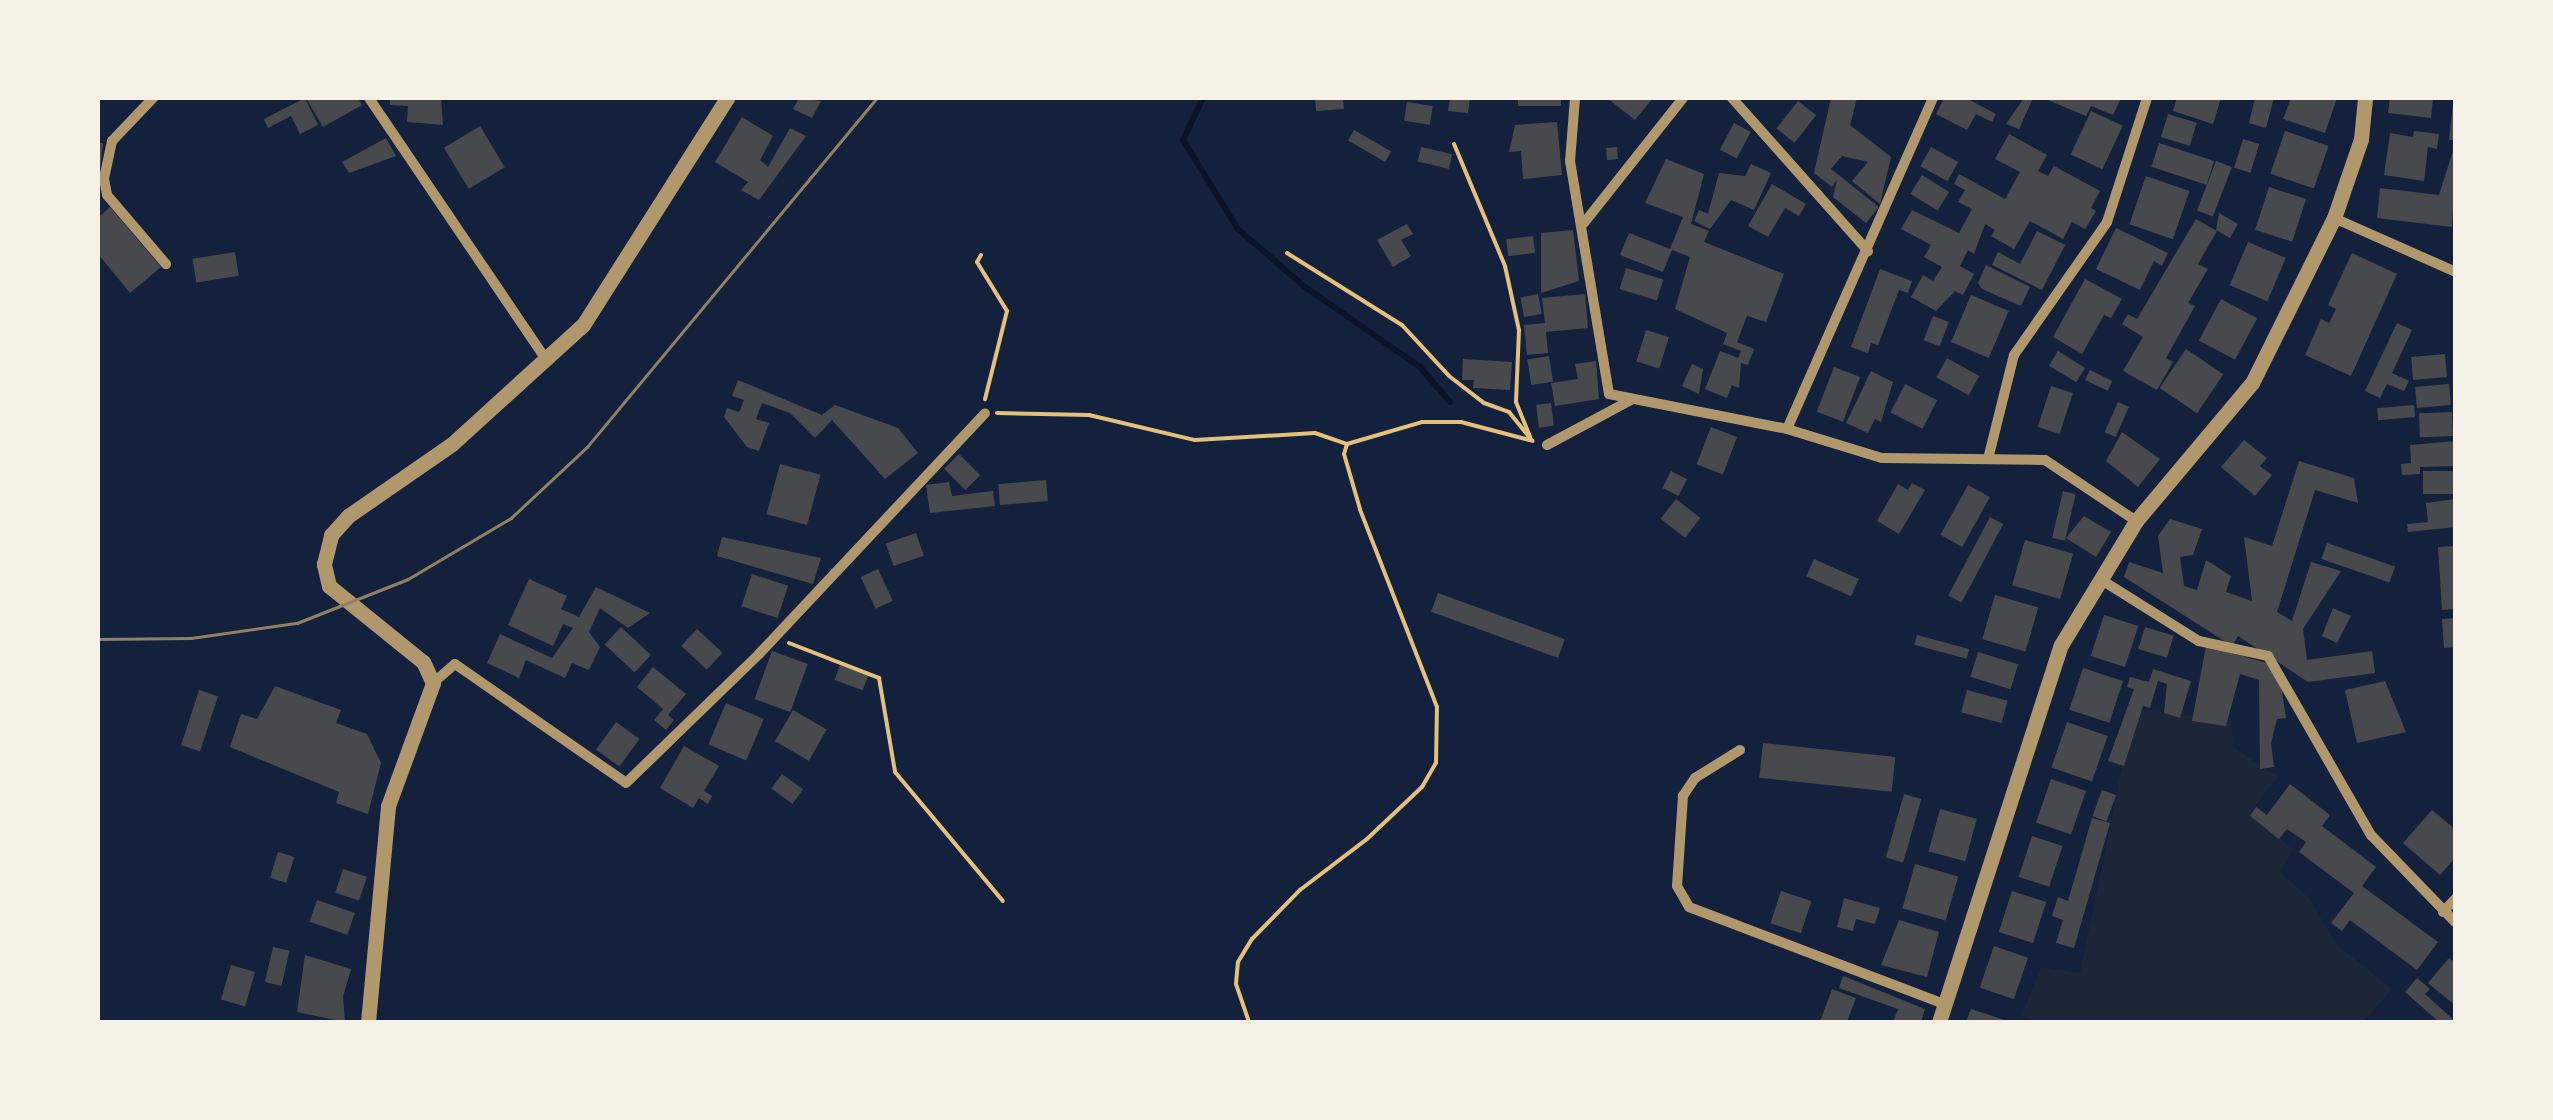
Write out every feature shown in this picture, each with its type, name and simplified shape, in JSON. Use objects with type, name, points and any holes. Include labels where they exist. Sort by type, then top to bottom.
[{"type":"street","points":[[153,98],[112,140],[104,180],[106,195],[166,264]]},
{"type":"street","points":[[369,98],[545,358]]},
{"type":"street","points":[[432,683],[423,662],[329,586],[324,564],[332,536],[348,516],[452,444],[583,326],[728,98]]},
{"type":"street","points":[[1575,98],[1570,161],[1584,222],[1609,394],[1787,429],[1882,458],[2045,460],[2136,522]]},
{"type":"street","points":[[1584,222],[1683,98]]},
{"type":"street","points":[[1732,98],[1868,252]]},
{"type":"street","points":[[1787,429],[1933,98]]},
{"type":"street","points":[[1988,459],[2014,355],[2107,222],[2147,98]]},
{"type":"street","points":[[1939,1022],[2061,645],[2136,522],[2252,383],[2334,218],[2361,139],[2365,98]]},
{"type":"street","points":[[2334,218],[2456,272]]},
{"type":"street","points":[[1547,444],[1631,400]]},
{"type":"street","points":[[368,1022],[388,806],[432,683],[455,664],[626,783],[778,634],[986,412]]},
{"type":"street","points":[[2100,579],[2199,640],[2268,656],[2370,835],[2456,924]]},
{"type":"street","points":[[1740,750],[1695,778],[1683,796],[1677,886],[1689,907],[1945,1004]]},
{"type":"street","points":[[2443,912],[2456,898]]},
{"type":"path","points":[[1454,144],[1505,266],[1518,330],[1516,402],[1532,440]]},
{"type":"path","points":[[1287,254],[1402,325],[1448,376],[1484,403],[1509,412],[1532,440]]},
{"type":"path","points":[[981,255],[977,262],[1007,311],[984,387],[986,412],[1072,413],[1195,440],[1314,434],[1347,444],[1422,422],[1461,422],[1547,444]]},
{"type":"path","points":[[1250,1022],[1236,984],[1238,962],[1252,938],[1300,890],[1368,839],[1422,786],[1436,763],[1436,707],[1360,509],[1344,454],[1347,444]]},
{"type":"path","points":[[778,634],[792,646],[879,678],[894,772],[1003,901]]},
{"type":"shaded area","points":[[2134,709],[2231,720],[2233,747],[2278,777],[2250,812],[2293,850],[2280,872],[2309,898],[2336,944],[2392,989],[2363,1022],[2036,1022],[2022,1015],[2041,967],[2080,973]]},
{"type":"building","points":[[305,98],[318,125],[300,134],[291,116],[268,128],[264,119]]},
{"type":"building","points":[[306,98],[358,98],[362,105],[323,127]]},
{"type":"building","points":[[390,98],[441,98],[443,125],[407,122],[408,106],[390,105]]},
{"type":"building","points":[[799,98],[821,101],[812,118],[793,109]]},
{"type":"building","points":[[1315,98],[1343,98],[1344,109],[1316,111]]},
{"type":"building","points":[[1450,98],[1470,98],[1468,113],[1448,111]]},
{"type":"building","points":[[1518,98],[1561,98],[1561,106],[1518,106]]},
{"type":"building","points":[[1607,98],[1653,98],[1635,120]]},
{"type":"building","points":[[1831,98],[1857,98],[1850,125],[1891,157],[1880,204],[1852,181],[1868,162],[1842,156],[1831,169],[1879,207],[1866,223],[1833,197],[1837,180],[1832,187],[1814,173]]},
{"type":"building","points":[[1944,98],[1966,98],[1996,114],[1992,122],[1976,114],[1967,130],[1936,114]]},
{"type":"building","points":[[2024,98],[2033,98],[2019,129],[2006,124]]},
{"type":"building","points":[[2043,98],[2121,98],[2113,115],[2091,106],[2086,116]]},
{"type":"building","points":[[2177,98],[2221,98],[2213,124],[2173,111]]},
{"type":"building","points":[[2255,98],[2274,98],[2266,128],[2249,123]]},
{"type":"building","points":[[2291,98],[2337,98],[2325,133],[2283,119]]},
{"type":"building","points":[[2390,98],[2433,98],[2431,118],[2388,113]]},
{"type":"building","points":[[1798,101],[1816,115],[1795,143],[1776,129]]},
{"type":"building","points":[[1407,102],[1433,106],[1430,125],[1404,121]]},
{"type":"building","points":[[2453,105],[2456,140],[2449,140]]},
{"type":"building","points":[[2091,111],[2123,126],[2102,169],[2071,155]]},
{"type":"building","points":[[2168,114],[2197,123],[2190,146],[2161,137]]},
{"type":"building","points":[[742,117],[773,136],[760,160],[768,167],[790,128],[806,136],[759,200],[741,190],[748,182],[715,162]]},
{"type":"building","points":[[1557,122],[1562,175],[1523,179],[1521,151],[1509,152],[1515,125]]},
{"type":"building","points":[[1734,123],[1751,132],[1737,158],[1720,149]]},
{"type":"building","points":[[480,126],[505,167],[469,189],[444,148]]},
{"type":"building","points":[[1354,130],[1391,152],[1385,162],[1348,140]]},
{"type":"building","points":[[2285,131],[2328,146],[2314,189],[2270,174]]},
{"type":"building","points":[[2414,131],[2439,134],[2437,149],[2428,147],[2424,181],[2384,175],[2390,133],[2413,137]]},
{"type":"building","points":[[2009,134],[2047,155],[2038,171],[2048,176],[2054,166],[2100,191],[2091,208],[2096,211],[2085,229],[2072,222],[2063,239],[2030,221],[2014,249],[1991,236],[1995,230],[1985,224],[1974,254],[1968,250],[1960,266],[1974,274],[1963,295],[1955,291],[1936,311],[1911,297],[1923,275],[1933,281],[1942,267],[1924,257],[1931,245],[1901,229],[1912,210],[1959,233],[1972,209],[1958,202],[1965,190],[1954,184],[1959,174],[2005,199],[2020,172],[1995,159]]},
{"type":"building","points":[[386,138],[396,156],[349,173],[342,162]]},
{"type":"building","points":[[2243,139],[2259,144],[2250,173],[2234,168]]},
{"type":"building","points":[[2456,141],[2452,227],[2377,218],[2380,188],[2439,195]]},
{"type":"building","points":[[98,143],[103,143],[100,169],[98,169]]},
{"type":"building","points":[[2159,143],[2214,161],[2206,185],[2151,167]]},
{"type":"building","points":[[1421,147],[1452,154],[1449,169],[1418,162]]},
{"type":"building","points":[[1617,147],[1618,159],[1607,160],[1606,148]]},
{"type":"building","points":[[1931,147],[1958,162],[1947,181],[1920,166]]},
{"type":"building","points":[[1666,159],[1704,174],[1691,224],[1709,231],[1704,242],[1784,274],[1766,322],[1747,316],[1737,342],[1754,349],[1748,365],[1741,363],[1739,388],[1732,385],[1727,398],[1705,389],[1720,351],[1738,358],[1741,351],[1723,344],[1727,333],[1675,309],[1690,257],[1672,250],[1663,272],[1620,255],[1629,233],[1670,249],[1683,217],[1645,203]]},
{"type":"building","points":[[2216,161],[2232,167],[2213,217],[2197,210]]},
{"type":"building","points":[[1751,164],[1771,173],[1754,210],[1731,200],[1710,229],[1694,221],[1699,210],[1708,214],[1719,173],[1745,176]]},
{"type":"building","points":[[1922,175],[1949,192],[1937,211],[1910,194]]},
{"type":"building","points":[[2146,176],[2189,191],[2173,239],[2129,224]]},
{"type":"building","points":[[1772,184],[1806,204],[1799,216],[1785,208],[1768,237],[1748,226]]},
{"type":"building","points":[[2269,187],[2306,199],[2292,242],[2255,230]]},
{"type":"building","points":[[110,207],[161,267],[130,293],[98,254],[98,218]]},
{"type":"building","points":[[2219,213],[2238,224],[2230,238],[2216,230]]},
{"type":"building","points":[[2196,219],[2217,231],[2198,264],[2208,269],[2188,303],[2195,306],[2166,358],[2173,362],[2157,390],[2123,371],[2143,337],[2122,324],[2128,314],[2137,319]]},
{"type":"building","points":[[1407,224],[1413,234],[1401,240],[1411,256],[1393,267],[1377,240]]},
{"type":"building","points":[[2116,228],[2168,253],[2162,266],[2154,261],[2140,290],[2096,269]]},
{"type":"building","points":[[1573,230],[1579,281],[1541,293],[1541,233]]},
{"type":"building","points":[[2037,231],[2065,245],[2042,290],[1992,265],[1998,252],[2020,264]]},
{"type":"building","points":[[1533,236],[1535,253],[1508,256],[1506,239]]},
{"type":"building","points":[[2248,242],[2286,258],[2267,301],[2230,285]]},
{"type":"building","points":[[235,252],[239,276],[196,282],[193,259]]},
{"type":"building","points":[[2352,253],[2397,274],[2351,376],[2305,355],[2321,319],[2329,323],[2336,309],[2328,305]]},
{"type":"building","points":[[1986,265],[2030,287],[2021,306],[1982,289],[1978,283]]},
{"type":"building","points":[[1626,268],[1663,279],[1657,300],[1620,289]]},
{"type":"building","points":[[1880,269],[1912,281],[1908,293],[1899,290],[1878,345],[1871,343],[1868,353],[1851,347]]},
{"type":"building","points":[[2085,279],[2122,299],[2111,318],[2104,315],[2082,354],[2053,337]]},
{"type":"building","points":[[1538,294],[1542,314],[1524,317],[1520,297]]},
{"type":"building","points":[[1585,294],[1588,328],[1546,332],[1548,353],[1527,355],[1524,325],[1545,323],[1542,298]]},
{"type":"building","points":[[1971,295],[2009,311],[1989,358],[1951,342]]},
{"type":"building","points":[[2221,299],[2257,318],[2235,360],[2199,340]]},
{"type":"building","points":[[1933,316],[1949,322],[1940,346],[1924,340]]},
{"type":"building","points":[[2397,323],[2412,330],[2392,373],[2409,381],[2404,391],[2387,384],[2380,398],[2365,391]]},
{"type":"building","points":[[1646,330],[1669,337],[1659,369],[1636,362]]},
{"type":"building","points":[[2186,349],[2223,374],[2197,413],[2160,388]]},
{"type":"building","points":[[2058,351],[2085,368],[2076,382],[2049,365]]},
{"type":"building","points":[[2445,354],[2447,377],[2413,380],[2411,357]]},
{"type":"building","points":[[1549,356],[1553,382],[1531,385],[1527,359]]},
{"type":"building","points":[[1947,358],[1979,376],[1969,395],[1936,377]]},
{"type":"building","points":[[1463,359],[1512,362],[1510,390],[1473,388],[1474,380],[1462,380]]},
{"type":"building","points":[[1596,361],[1599,399],[1555,406],[1551,383],[1578,379],[1575,364]]},
{"type":"building","points":[[1692,364],[1703,369],[1699,394],[1682,386]]},
{"type":"building","points":[[1834,367],[1860,377],[1843,422],[1817,412]]},
{"type":"building","points":[[2090,370],[2112,381],[2108,391],[2085,380]]},
{"type":"building","points":[[1871,371],[1893,382],[1881,422],[1875,419],[1868,433],[1846,423]]},
{"type":"building","points":[[738,380],[822,415],[835,405],[898,428],[918,453],[885,479],[832,420],[815,438],[790,413],[762,403],[756,419],[769,423],[759,451],[747,447],[724,417],[727,408],[739,412],[744,400],[732,396]]},
{"type":"building","points":[[1905,384],[1937,400],[1923,429],[1890,413]]},
{"type":"building","points":[[2449,384],[2451,405],[2417,408],[2415,387]]},
{"type":"building","points":[[2051,386],[2073,393],[2060,434],[2038,427]]},
{"type":"building","points":[[2118,402],[2129,407],[2116,437],[2105,432]]},
{"type":"building","points":[[1551,403],[1554,426],[1539,428],[1536,405]]},
{"type":"building","points":[[2414,405],[2415,417],[2378,420],[2377,408]]},
{"type":"building","points":[[2452,412],[2453,436],[2420,437],[2419,413]]},
{"type":"building","points":[[1711,427],[1737,437],[1723,474],[1697,464]]},
{"type":"building","points":[[2122,432],[2160,459],[2138,487],[2106,461]]},
{"type":"building","points":[[2244,440],[2267,458],[2260,466],[2272,475],[2255,496],[2221,467]]},
{"type":"building","points":[[2456,441],[2456,466],[2420,467],[2420,474],[2402,475],[2401,464],[2411,463],[2410,445]]},
{"type":"building","points":[[959,454],[980,475],[965,490],[944,469]]},
{"type":"building","points":[[2299,461],[2354,478],[2358,503],[2315,490],[2277,612],[2292,621],[2311,562],[2341,571],[2303,629],[2307,660],[2372,651],[2375,673],[2308,682],[2238,636],[2232,646],[2124,577],[2129,562],[2163,573],[2158,536],[2170,519],[2202,529],[2193,555],[2180,557],[2184,586],[2197,590],[2206,560],[2231,576],[2226,592],[2252,601],[2244,537],[2272,546]]},
{"type":"building","points":[[780,464],[821,475],[807,525],[767,514]]},
{"type":"building","points":[[1671,471],[1687,479],[1678,496],[1662,488]]},
{"type":"building","points":[[2423,471],[2456,471],[2456,494],[2423,494]]},
{"type":"building","points":[[1046,480],[1048,501],[1000,505],[998,484]]},
{"type":"building","points":[[949,482],[952,496],[993,491],[995,506],[930,513],[926,485]]},
{"type":"building","points":[[1912,483],[1925,490],[1899,534],[1877,521],[1898,484],[1908,490]]},
{"type":"building","points":[[1968,485],[1990,497],[1962,547],[1940,535]]},
{"type":"building","points":[[2063,491],[2076,494],[2065,541],[2052,538]]},
{"type":"building","points":[[1676,499],[1700,518],[1685,538],[1661,519]]},
{"type":"building","points":[[2456,499],[2456,527],[2408,532],[2407,524],[2428,522],[2426,503]]},
{"type":"building","points":[[2084,516],[2111,532],[2096,557],[2066,538]]},
{"type":"building","points":[[1990,517],[2003,524],[1961,603],[1948,596]]},
{"type":"building","points":[[916,533],[924,556],[894,566],[886,543]]},
{"type":"building","points":[[722,537],[821,558],[813,584],[717,556]]},
{"type":"building","points":[[2025,540],[2073,554],[2060,599],[2012,585]]},
{"type":"building","points":[[2327,543],[2395,566],[2390,583],[2321,559]]},
{"type":"building","points":[[2456,546],[2456,609],[2442,610],[2438,547]]},
{"type":"building","points":[[1814,559],[1859,579],[1851,596],[1806,576]]},
{"type":"building","points":[[878,569],[893,601],[876,609],[861,577]]},
{"type":"building","points":[[752,574],[788,586],[778,618],[741,606]]},
{"type":"building","points":[[529,579],[567,596],[561,609],[579,617],[596,587],[650,613],[628,628],[600,608],[589,632],[600,647],[589,670],[572,663],[565,678],[526,660],[519,678],[487,663],[500,634],[552,658],[573,628],[563,624],[553,646],[508,625]]},
{"type":"building","points":[[1438,593],[1565,639],[1558,658],[1431,612]]},
{"type":"building","points":[[1995,595],[2038,607],[2026,652],[1982,639]]},
{"type":"building","points":[[2333,608],[2351,616],[2337,643],[2322,636]]},
{"type":"building","points":[[2104,615],[2138,626],[2125,667],[2091,656]]},
{"type":"building","points":[[2456,618],[2456,647],[2444,648],[2442,619]]},
{"type":"building","points":[[621,627],[651,655],[635,673],[605,645]]},
{"type":"building","points":[[2145,627],[2174,636],[2167,658],[2138,649]]},
{"type":"building","points":[[697,629],[723,653],[707,670],[681,646]]},
{"type":"building","points":[[1917,635],[1969,649],[1967,659],[1914,645]]},
{"type":"building","points":[[2206,646],[2278,666],[2286,718],[2277,719],[2271,743],[2274,767],[2260,769],[2259,680],[2240,674],[2226,726],[2192,721]]},
{"type":"building","points":[[772,651],[808,664],[790,712],[755,699]]},
{"type":"building","points":[[1978,652],[2018,664],[2011,689],[1970,677]]},
{"type":"building","points":[[840,665],[868,675],[863,690],[835,680]]},
{"type":"building","points":[[653,667],[686,694],[668,715],[674,720],[666,730],[654,720],[663,709],[637,687]]},
{"type":"building","points":[[2083,668],[2123,681],[2109,723],[2069,710]]},
{"type":"building","points":[[2153,669],[2191,681],[2180,718],[2164,713],[2167,684],[2158,681],[2150,708],[2143,706],[2124,766],[2108,761],[2134,689],[2127,687],[2130,677],[2149,682]]},
{"type":"building","points":[[2385,681],[2406,732],[2357,743],[2345,690]]},
{"type":"building","points":[[275,686],[341,710],[336,723],[367,734],[381,763],[368,814],[336,803],[339,792],[230,747],[241,714],[257,719]]},
{"type":"building","points":[[199,690],[218,696],[200,751],[181,745]]},
{"type":"building","points":[[1967,690],[2008,701],[2002,723],[1961,712]]},
{"type":"building","points":[[726,703],[764,719],[746,760],[708,744]]},
{"type":"building","points":[[793,710],[827,730],[809,761],[775,741]]},
{"type":"building","points":[[616,722],[639,739],[619,767],[596,750]]},
{"type":"building","points":[[2067,722],[2108,736],[2092,781],[2051,767]]},
{"type":"building","points":[[1763,743],[1895,757],[1892,792],[1759,778]]},
{"type":"building","points":[[684,746],[719,766],[704,791],[712,796],[708,804],[699,798],[693,808],[660,788]]},
{"type":"building","points":[[782,774],[803,789],[792,804],[771,789]]},
{"type":"building","points":[[2051,779],[2086,791],[2071,835],[2036,822]]},
{"type":"building","points":[[2290,784],[2330,815],[2322,826],[2376,867],[2362,886],[2438,942],[2417,970],[2350,920],[2342,931],[2331,923],[2354,893],[2299,852],[2306,842],[2287,829],[2279,839],[2250,816],[2256,807],[2267,815]]},
{"type":"building","points":[[2102,790],[2116,795],[2107,821],[2092,816]]},
{"type":"building","points":[[1904,794],[1921,799],[1903,862],[1886,857]]},
{"type":"building","points":[[1940,809],[1977,819],[1965,861],[1929,852]]},
{"type":"building","points":[[2432,810],[2456,830],[2456,857],[2440,875],[2403,843]]},
{"type":"building","points":[[2092,818],[2110,823],[2074,948],[2056,943],[2063,920],[2052,916],[2058,897],[2068,901]]},
{"type":"building","points":[[2032,836],[2062,846],[2049,887],[2019,877]]},
{"type":"building","points":[[278,852],[294,857],[286,883],[270,878]]},
{"type":"building","points":[[1915,864],[1958,876],[1946,921],[1902,908]]},
{"type":"building","points":[[343,869],[367,877],[359,901],[335,893]]},
{"type":"building","points":[[1781,891],[1811,901],[1801,933],[1770,923]]},
{"type":"building","points":[[2012,891],[2046,902],[2033,943],[1999,932]]},
{"type":"building","points":[[1844,898],[1880,908],[1875,924],[1856,919],[1853,931],[1837,927]]},
{"type":"building","points":[[317,900],[355,913],[347,935],[310,922]]},
{"type":"building","points":[[1899,920],[1939,932],[1927,977],[1881,965]]},
{"type":"building","points":[[1994,946],[2028,958],[2014,999],[1980,988]]},
{"type":"building","points":[[273,947],[290,951],[281,986],[265,982]]},
{"type":"building","points":[[305,955],[351,969],[343,997],[345,1022],[297,1012]]},
{"type":"building","points":[[2449,958],[2456,963],[2456,1006],[2428,983]]},
{"type":"building","points":[[231,965],[255,972],[245,1006],[221,1000]]},
{"type":"building","points":[[1843,976],[1925,1009],[1921,1022],[1893,1022],[1898,1009],[1839,988]]},
{"type":"building","points":[[2417,978],[2430,989],[2425,994],[2456,1022],[2439,1022],[2405,992]]},
{"type":"building","points":[[1832,989],[1856,998],[1847,1022],[1820,1022]]},
{"type":"building","points":[[1971,1009],[2011,1022],[1966,1022]]},
{"type":"waterway","points":[[1203,98],[1183,140],[1238,229],[1305,287],[1420,367],[1450,402]]},
{"type":"tram line","points":[[98,639],[191,638],[297,623],[408,579],[511,518],[587,447],[877,98]]}]
